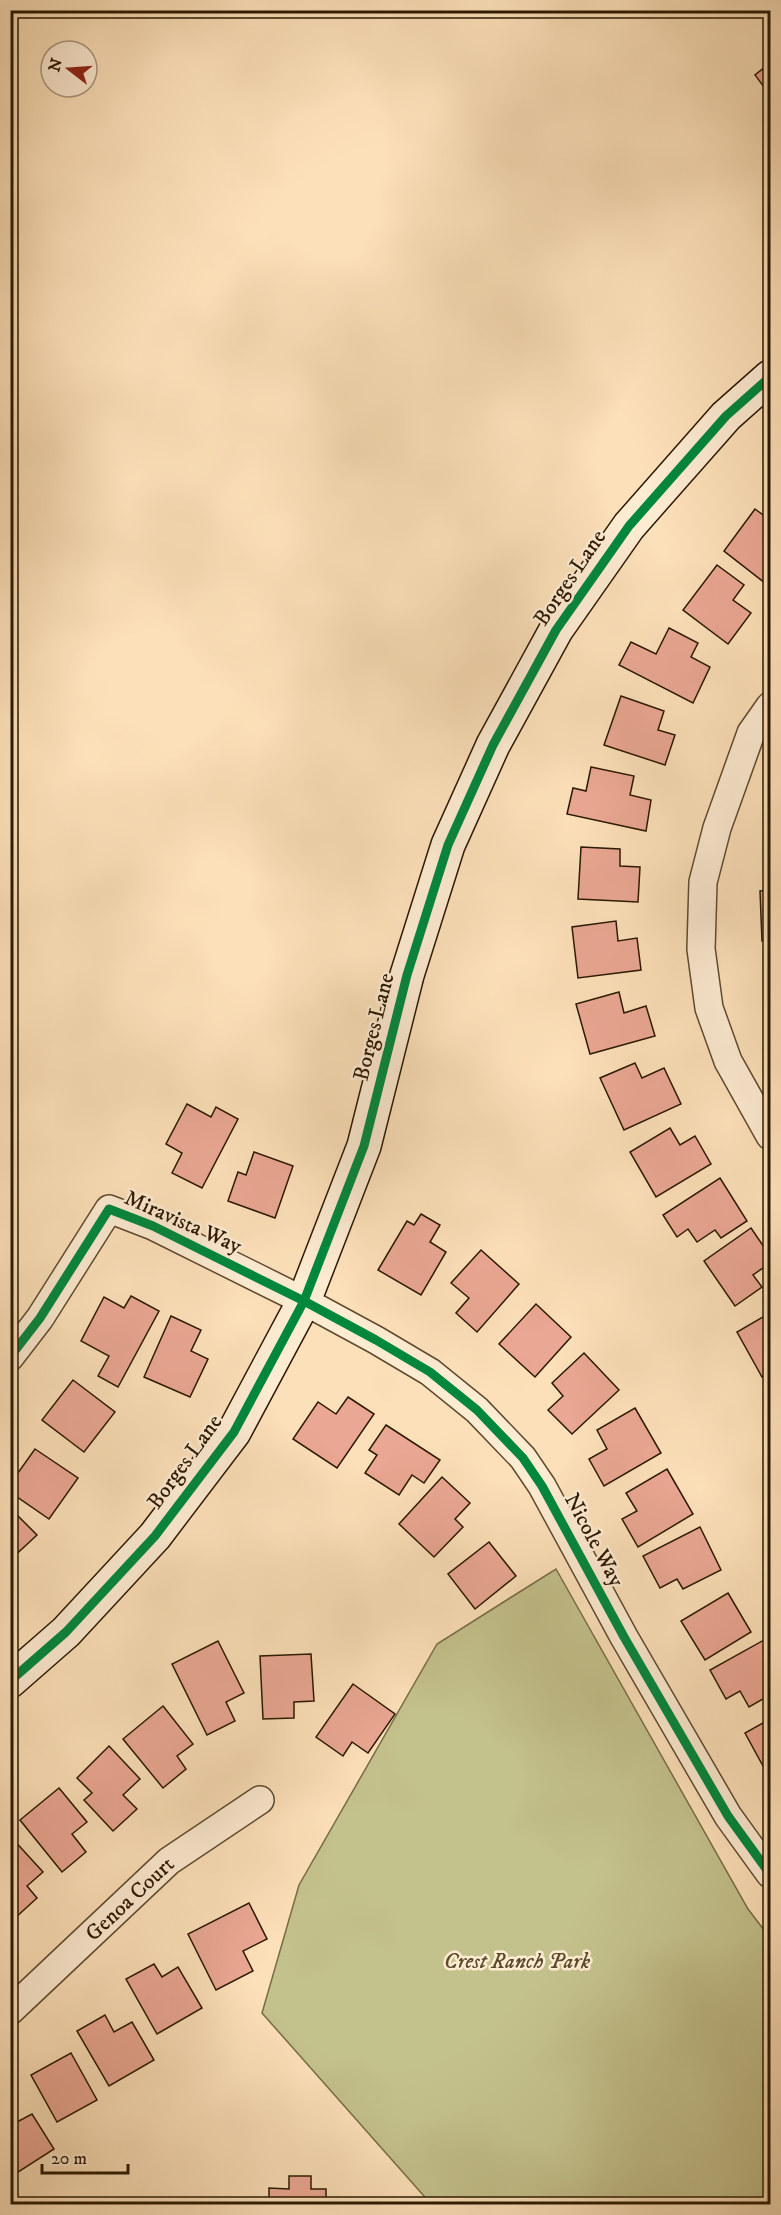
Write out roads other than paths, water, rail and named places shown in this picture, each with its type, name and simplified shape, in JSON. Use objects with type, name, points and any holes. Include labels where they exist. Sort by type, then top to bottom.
[{"type":"street","name":"Borges Lane","points":[[10,1681],[66,1632],[155,1536],[234,1432],[304,1301],[364,1146],[407,975],[448,845],[493,745],[556,630],[629,526],[726,416],[771,377]]},
{"type":"street","points":[[771,706],[751,733],[717,828],[703,882],[700,950],[708,1008],[728,1061],[771,1136]]},
{"type":"street","name":"Miravista Way","points":[[10,1357],[40,1318],[109,1209],[153,1226],[304,1301]]},
{"type":"street","name":"Nicole Way","points":[[304,1301],[430,1372],[477,1410],[523,1458],[542,1486],[624,1637],[728,1816],[771,1874]]},
{"type":"street","name":"Genoa Court","points":[[10,2011],[169,1861],[260,1800]]},
{"type":"park label","name":"Crest Ranch Park","points":[[517,1961]]}]
